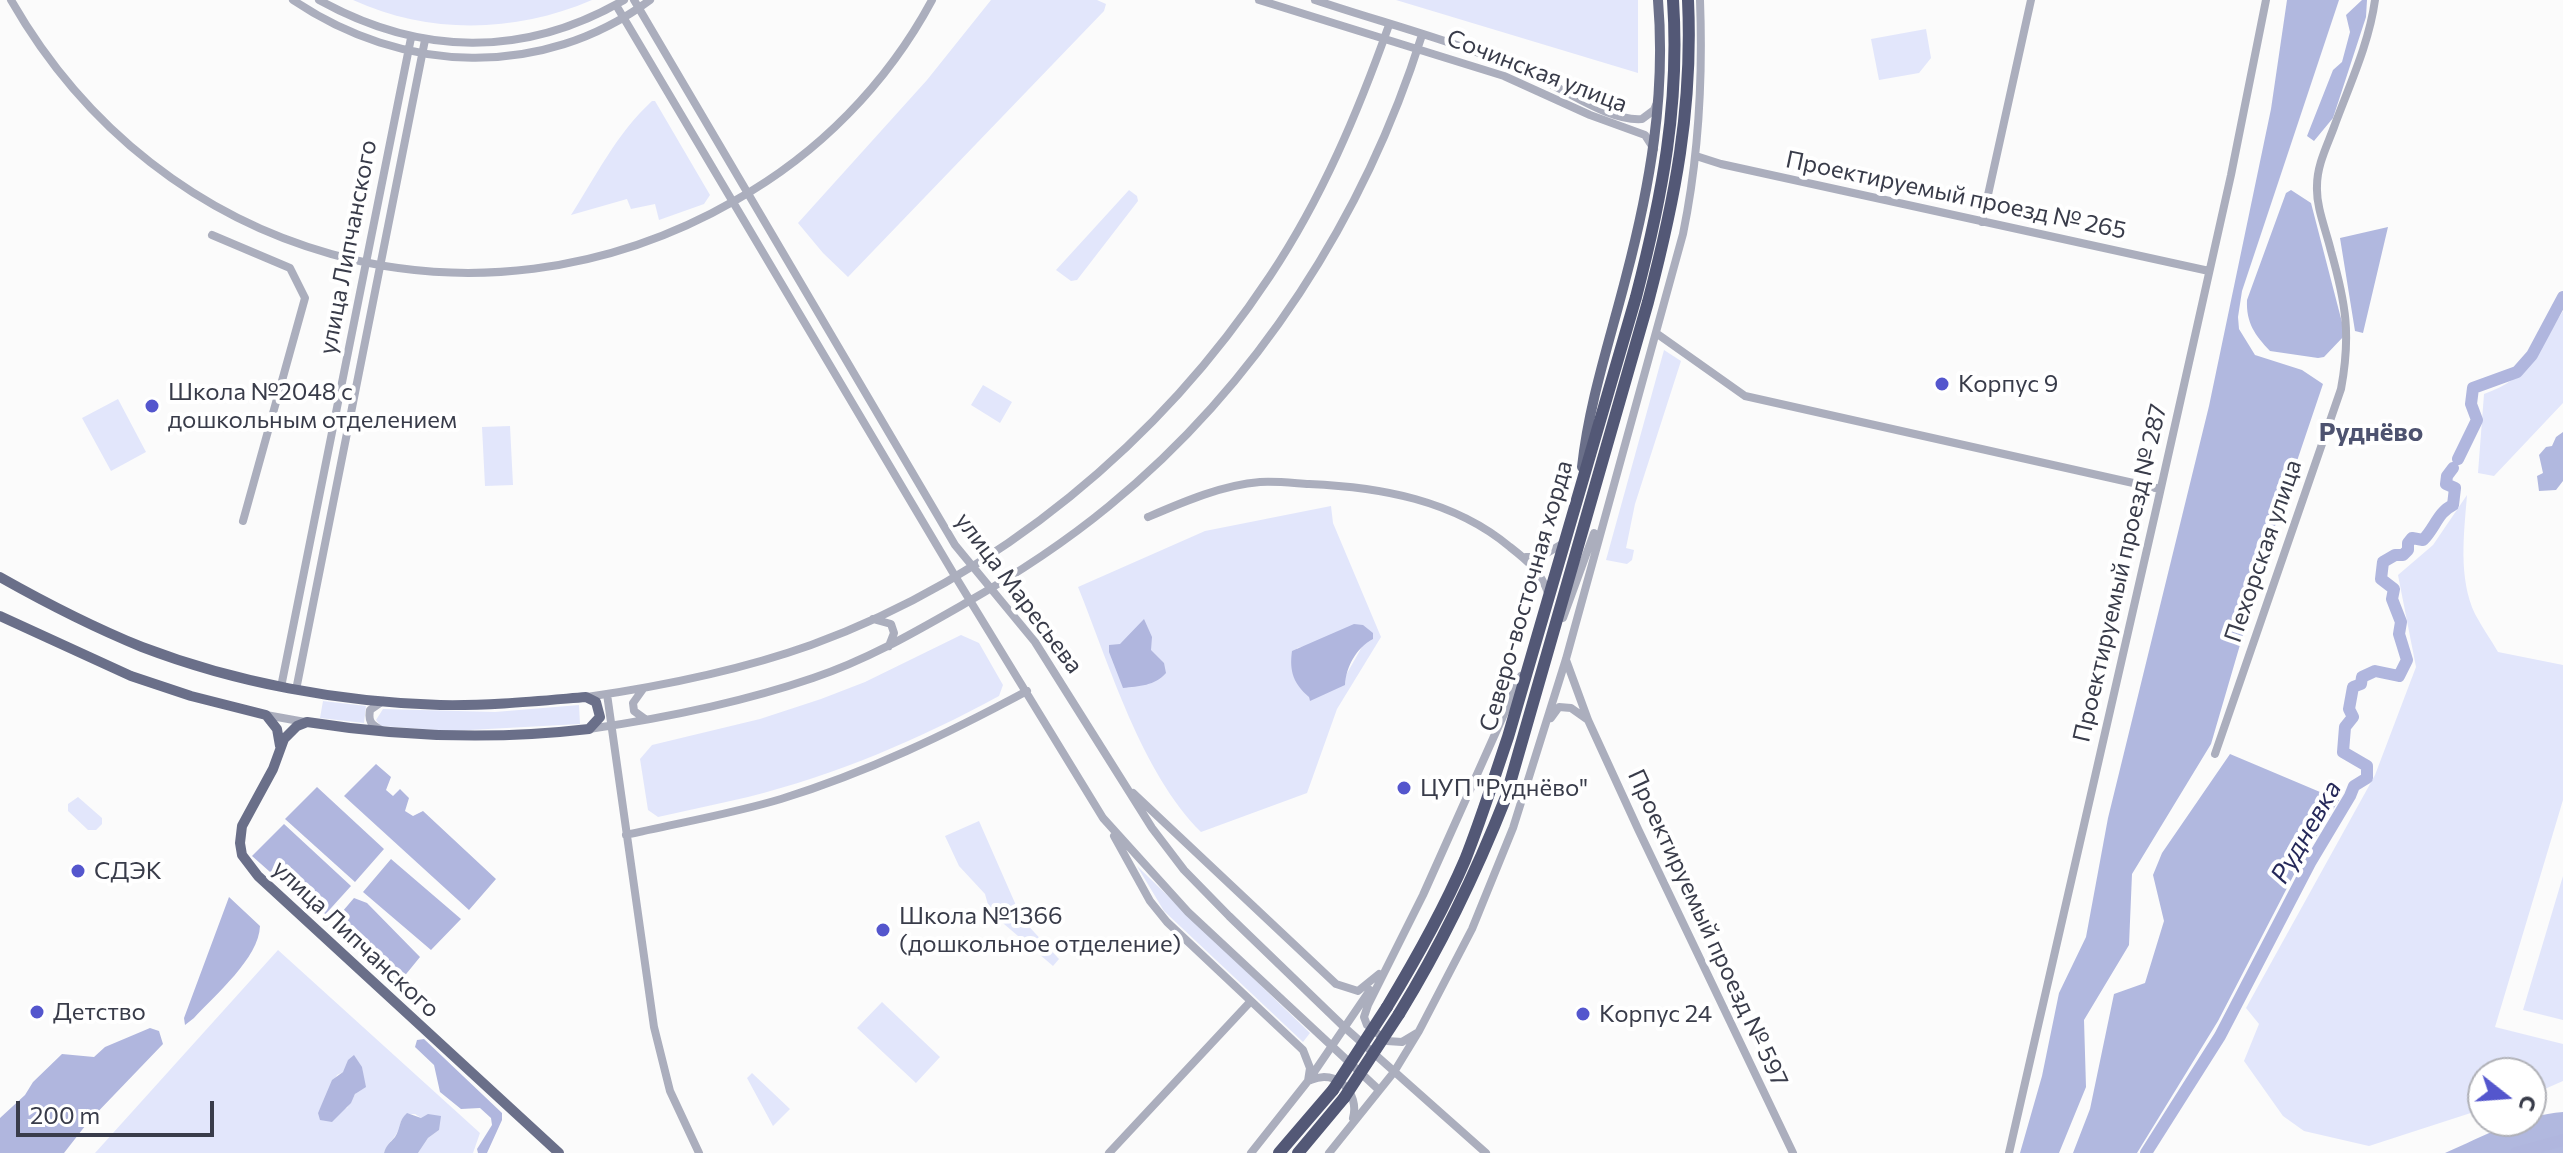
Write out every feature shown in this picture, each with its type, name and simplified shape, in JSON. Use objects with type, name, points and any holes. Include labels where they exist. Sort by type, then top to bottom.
[{"type":"highway","name":"Северо-восточная хорда","points":[[1279,1153],[1333,1090],[1387,1007],[1443,908],[1466,857],[1508,737],[1636,297],[1665,172],[1675,82],[1673,0]]},
{"type":"highway","name":"Северо-восточная хорда","points":[[1298,1153],[1344,1098],[1433,959],[1481,861],[1506,797],[1668,223],[1687,109],[1688,0]]},
{"type":"main road","points":[[1580,489],[1586,428],[1633,251],[1654,149],[1659,97],[1658,0]]},
{"type":"main road","points":[[0,577],[61,611],[144,647],[281,687],[384,701],[466,705],[586,697],[596,702],[600,717],[589,729],[491,737],[426,736],[307,722]]},
{"type":"main road","points":[[0,616],[131,676],[191,696],[266,715],[277,729],[280,748]]},
{"type":"main road","name":"улица Липчанского","points":[[307,722],[291,731],[280,748],[273,769],[242,826],[240,843],[248,864],[559,1153]]},
{"type":"street","points":[[11,0],[63,79],[122,140],[155,167],[223,212],[317,251],[365,263],[448,273],[581,262],[672,234],[734,202],[798,160],[852,110],[890,66],[932,0]]},
{"type":"street","points":[[293,0],[351,32],[408,51],[482,59],[514,56],[571,41],[604,29],[624,18],[636,4],[650,0]]},
{"type":"street","points":[[319,0],[362,22],[411,38],[472,44],[526,38],[599,15],[620,2]]},
{"type":"street","name":"Сочинская улица","points":[[1259,0],[1504,76],[1590,115],[1636,130],[1645,135],[1654,149]]},
{"type":"street","name":"Сочинская улица","points":[[1315,0],[1512,64],[1621,116],[1635,119],[1648,116],[1659,97]]},
{"type":"street","points":[[1329,1153],[1394,1072],[1453,969],[1513,828],[1547,723],[1683,234],[1696,156],[1701,84],[1700,0]]},
{"type":"street","points":[[1982,222],[2031,0]]},
{"type":"street","name":"Проектируемый проезд № 287","points":[[2009,1153],[2209,271],[2266,0]]},
{"type":"street","name":"Пехорская улица","points":[[2215,754],[2341,389],[2347,325],[2342,291],[2316,188],[2319,166],[2358,62],[2375,0]]},
{"type":"street","name":"улица Маресьева","points":[[620,2],[624,18],[955,576],[1103,818],[1188,912],[1379,1090]]},
{"type":"street","name":"улица Маресьева","points":[[636,4],[947,533],[971,567],[1035,642],[1152,828],[1184,870],[1394,1072]]},
{"type":"street","points":[[586,697],[718,673],[784,653],[873,619],[971,567],[1035,523],[1089,480],[1163,412],[1234,328],[1272,274],[1330,172],[1354,119],[1389,25]]},
{"type":"street","points":[[589,729],[737,702],[814,678],[889,647],[990,590],[1046,554],[1111,505],[1191,430],[1260,348],[1304,288],[1338,233],[1379,152],[1406,86],[1422,35]]},
{"type":"street","name":"улица Липчанского","points":[[281,687],[411,38]]},
{"type":"street","name":"улица Липчанского","points":[[296,690],[425,40]]},
{"type":"street","name":"Проектируемый проезд № 265","points":[[1696,156],[2209,271]]},
{"type":"street","points":[[212,235],[290,268],[305,298],[243,521]]},
{"type":"street","points":[[1656,333],[1745,396],[2160,489]]},
{"type":"street","points":[[1148,517],[1180,503],[1260,482],[1370,488],[1404,495],[1469,518],[1493,532],[1537,570],[1549,596]]},
{"type":"street","points":[[1544,667],[1609,495]]},
{"type":"street","points":[[1521,555],[1540,557],[1565,542]]},
{"type":"street","points":[[873,619],[891,624],[894,633],[889,647]]},
{"type":"street","points":[[1419,1031],[1402,1042],[1387,1041],[1367,1025],[1364,1017],[1384,969],[1447,845],[1540,627]]},
{"type":"street","name":"Проектируемый проезд № 597","points":[[1566,659],[1588,720],[1638,829],[1793,1153]]},
{"type":"street","points":[[643,689],[633,703],[634,711],[646,720]]},
{"type":"street","points":[[626,835],[778,800],[825,784],[886,762],[948,734],[1027,691]]},
{"type":"street","points":[[607,694],[654,1027],[670,1091],[699,1153]]},
{"type":"street","points":[[381,730],[368,719],[370,710],[384,701]]},
{"type":"street","points":[[1547,723],[1559,707],[1571,708],[1588,720]]},
{"type":"street","points":[[266,715],[307,722]]},
{"type":"street","points":[[1121,781],[1336,984],[1358,991],[1384,969]]},
{"type":"street","points":[[1103,818],[1159,912],[1303,1050],[1310,1068],[1308,1081]]},
{"type":"street","points":[[1251,1153],[1308,1081],[1384,969]]},
{"type":"street","points":[[1109,1153],[1250,1002]]},
{"type":"street","points":[[1394,1072],[1486,1153]]},
{"type":"street","points":[[1308,1081],[1326,1076],[1352,1093],[1356,1106],[1346,1133]]},
{"type":"shaded area","points":[[353,0],[592,0],[533,19],[472,26],[412,19]]},
{"type":"shaded area","points":[[991,0],[1097,0],[1106,4],[1104,11],[848,277],[798,223],[927,80]]},
{"type":"shaded area","points":[[1396,0],[1638,0],[1638,73]]},
{"type":"shaded area","points":[[2287,0],[2339,0],[2242,291],[2239,329],[2255,355],[2302,370],[2323,384],[2273,532],[2211,744],[2132,874],[2129,945],[2084,1020],[2086,1087],[2059,1153],[2020,1153],[2042,1076],[2059,993],[2086,937],[2108,818],[2209,406],[2271,109]]},
{"type":"shaded area","points":[[2362,0],[2367,0],[2366,17],[2333,118],[2314,141],[2307,136],[2333,70],[2342,62],[2350,32],[2346,15]]},
{"type":"shaded area","points":[[1926,29],[1931,58],[1919,73],[1879,80],[1871,39]]},
{"type":"shaded area","points":[[655,101],[710,195],[704,204],[659,220],[655,204],[631,209],[627,199],[571,215],[618,141]]},
{"type":"shaded area","points":[[1129,190],[1138,201],[1077,280],[1071,281],[1056,270]]},
{"type":"shaded area","points":[[2291,190],[2311,203],[2344,330],[2344,336],[2324,357],[2270,351],[2256,334],[2248,315],[2247,300],[2286,193]]},
{"type":"shaded area","points":[[2388,227],[2363,333],[2355,331],[2340,238]]},
{"type":"shaded area","points":[[2563,311],[2563,403],[2494,476],[2478,473],[2484,394],[2523,371],[2540,350]]},
{"type":"shaded area","points":[[1664,350],[1681,361],[1635,504],[1626,548],[1634,550],[1632,560],[1627,564],[1606,560]]},
{"type":"shaded area","points":[[983,385],[1012,402],[1000,423],[971,405]]},
{"type":"shaded area","points":[[118,399],[146,452],[111,471],[82,418]]},
{"type":"shaded area","points":[[510,426],[513,485],[485,486],[482,427]]},
{"type":"shaded area","points":[[2563,432],[2563,481],[2556,490],[2539,491],[2537,476],[2543,473],[2539,455],[2546,447],[2552,446],[2556,437]]},
{"type":"shaded area","points":[[2467,495],[2464,571],[2478,619],[2498,652],[2563,665],[2563,800],[2495,1027],[2563,1044],[2563,1081],[2547,1088],[2547,1057],[2467,1057],[2467,1114],[2369,1146],[2304,1131],[2283,1116],[2244,1061],[2259,1024],[2246,1008],[2375,775],[2416,667],[2398,575],[2433,545]]},
{"type":"shaded area","points":[[1331,506],[1333,523],[1381,637],[1337,709],[1307,793],[1201,832],[1161,780],[1144,749],[1078,587],[1205,531]],"holes":[[[1310,645],[1363,645],[1346,675],[1310,700],[1297,648]]]},
{"type":"shaded area","points":[[1144,619],[1152,637],[1151,650],[1164,663],[1166,673],[1152,683],[1123,688],[1109,645],[1120,644]]},
{"type":"shaded area","points":[[1354,624],[1363,625],[1373,633],[1373,639],[1353,659],[1345,685],[1310,701],[1294,677],[1292,651]]},
{"type":"shaded area","points":[[961,635],[979,643],[1003,685],[999,696],[908,741],[813,778],[748,797],[658,817],[648,810],[640,759],[652,745],[760,719],[821,699],[865,682]]},
{"type":"shaded area","points":[[323,701],[366,706],[364,723],[320,718]]},
{"type":"shaded area","points":[[579,705],[580,724],[451,731],[381,726],[376,720],[383,709],[495,712]]},
{"type":"shaded area","points":[[2230,754],[2339,800],[2301,861],[2218,1021],[2137,1153],[2073,1153],[2090,1109],[2114,994],[2145,983],[2164,921],[2153,875],[2162,853]]},
{"type":"shaded area","points":[[376,764],[391,777],[386,790],[393,796],[400,789],[409,798],[405,811],[413,816],[423,811],[496,879],[469,910],[344,796]]},
{"type":"shaded area","points":[[317,787],[384,849],[355,882],[285,819]]},
{"type":"shaded area","points":[[78,797],[102,818],[102,824],[96,830],[88,830],[68,811],[68,804]]},
{"type":"shaded area","points":[[979,821],[1022,919],[1059,959],[1053,966],[990,912],[985,894],[959,866],[945,836]]},
{"type":"shaded area","points":[[284,824],[351,886],[322,918],[252,856]]},
{"type":"shaded area","points":[[391,859],[461,919],[431,950],[363,892]]},
{"type":"shaded area","points":[[1137,866],[1310,1033],[1303,1042],[1164,911]]},
{"type":"shaded area","points":[[2563,876],[2563,1020],[2523,1010]]},
{"type":"shaded area","points":[[229,897],[260,926],[258,938],[234,975],[185,1025],[184,1018]]},
{"type":"shaded area","points":[[354,898],[367,903],[420,957],[398,984],[330,926]]},
{"type":"shaded area","points":[[278,950],[480,1133],[473,1153],[418,1153],[428,1138],[439,1130],[415,1114],[407,1114],[384,1153],[95,1153]],"holes":[[[348,1067],[362,1067],[363,1081],[347,1108],[318,1113],[337,1075]]]},
{"type":"shaded area","points":[[882,1002],[940,1057],[916,1083],[857,1028]]},
{"type":"shaded area","points":[[150,1028],[159,1031],[163,1044],[89,1121],[64,1153],[0,1153],[0,1118],[62,1054],[94,1057],[105,1047]]},
{"type":"shaded area","points":[[424,1039],[502,1113],[502,1120],[487,1153],[478,1153],[477,1149],[492,1125],[491,1118],[480,1108],[461,1109],[440,1092],[434,1065],[415,1047],[417,1040]]},
{"type":"shaded area","points":[[354,1055],[362,1067],[366,1087],[355,1094],[351,1103],[332,1122],[320,1120],[318,1113],[332,1080],[343,1072]]},
{"type":"shaded area","points":[[752,1073],[790,1109],[773,1126],[747,1078]]},
{"type":"shaded area","points":[[2563,1112],[2563,1153],[2445,1153],[2480,1137],[2547,1137],[2548,1114]]},
{"type":"shaded area","points":[[407,1113],[421,1118],[428,1114],[441,1116],[439,1130],[428,1138],[418,1153],[384,1153],[395,1137]]},
{"type":"waterway","name":"Рудневка","points":[[2458,459],[2477,420],[2471,404],[2473,388],[2517,372],[2532,355],[2563,297]]},
{"type":"waterway","name":"Рудневка","points":[[2146,1153],[2220,1036],[2310,863],[2354,786],[2367,778],[2367,766],[2343,752],[2345,727],[2353,717],[2349,709],[2353,687],[2361,684],[2362,677],[2375,671],[2399,676],[2407,660],[2399,634],[2401,622],[2392,599],[2394,589],[2381,579],[2383,562],[2395,555],[2403,555],[2412,538],[2423,540],[2453,505],[2455,488],[2446,484],[2453,468]]},
{"type":"waterway","points":[[2516,1153],[2563,1140]]},
{"type":"place","name":"Корпус 9","points":[[1942,384]]},
{"type":"place","name":"Школа №2048 с дошкольным отделением","points":[[152,406]]},
{"type":"place","name":"ЦУП \"Руднёво\"","points":[[1404,788]]},
{"type":"place","name":"СДЭК","points":[[78,871]]},
{"type":"place","name":"Школа №1366 (дошкольное отделение)","points":[[883,930]]},
{"type":"place","name":"Детство","points":[[37,1012]]},
{"type":"place","name":"Корпус 24","points":[[1583,1014]]},
{"type":"district","name":"Руднёво","points":[[2371,432]]}]
